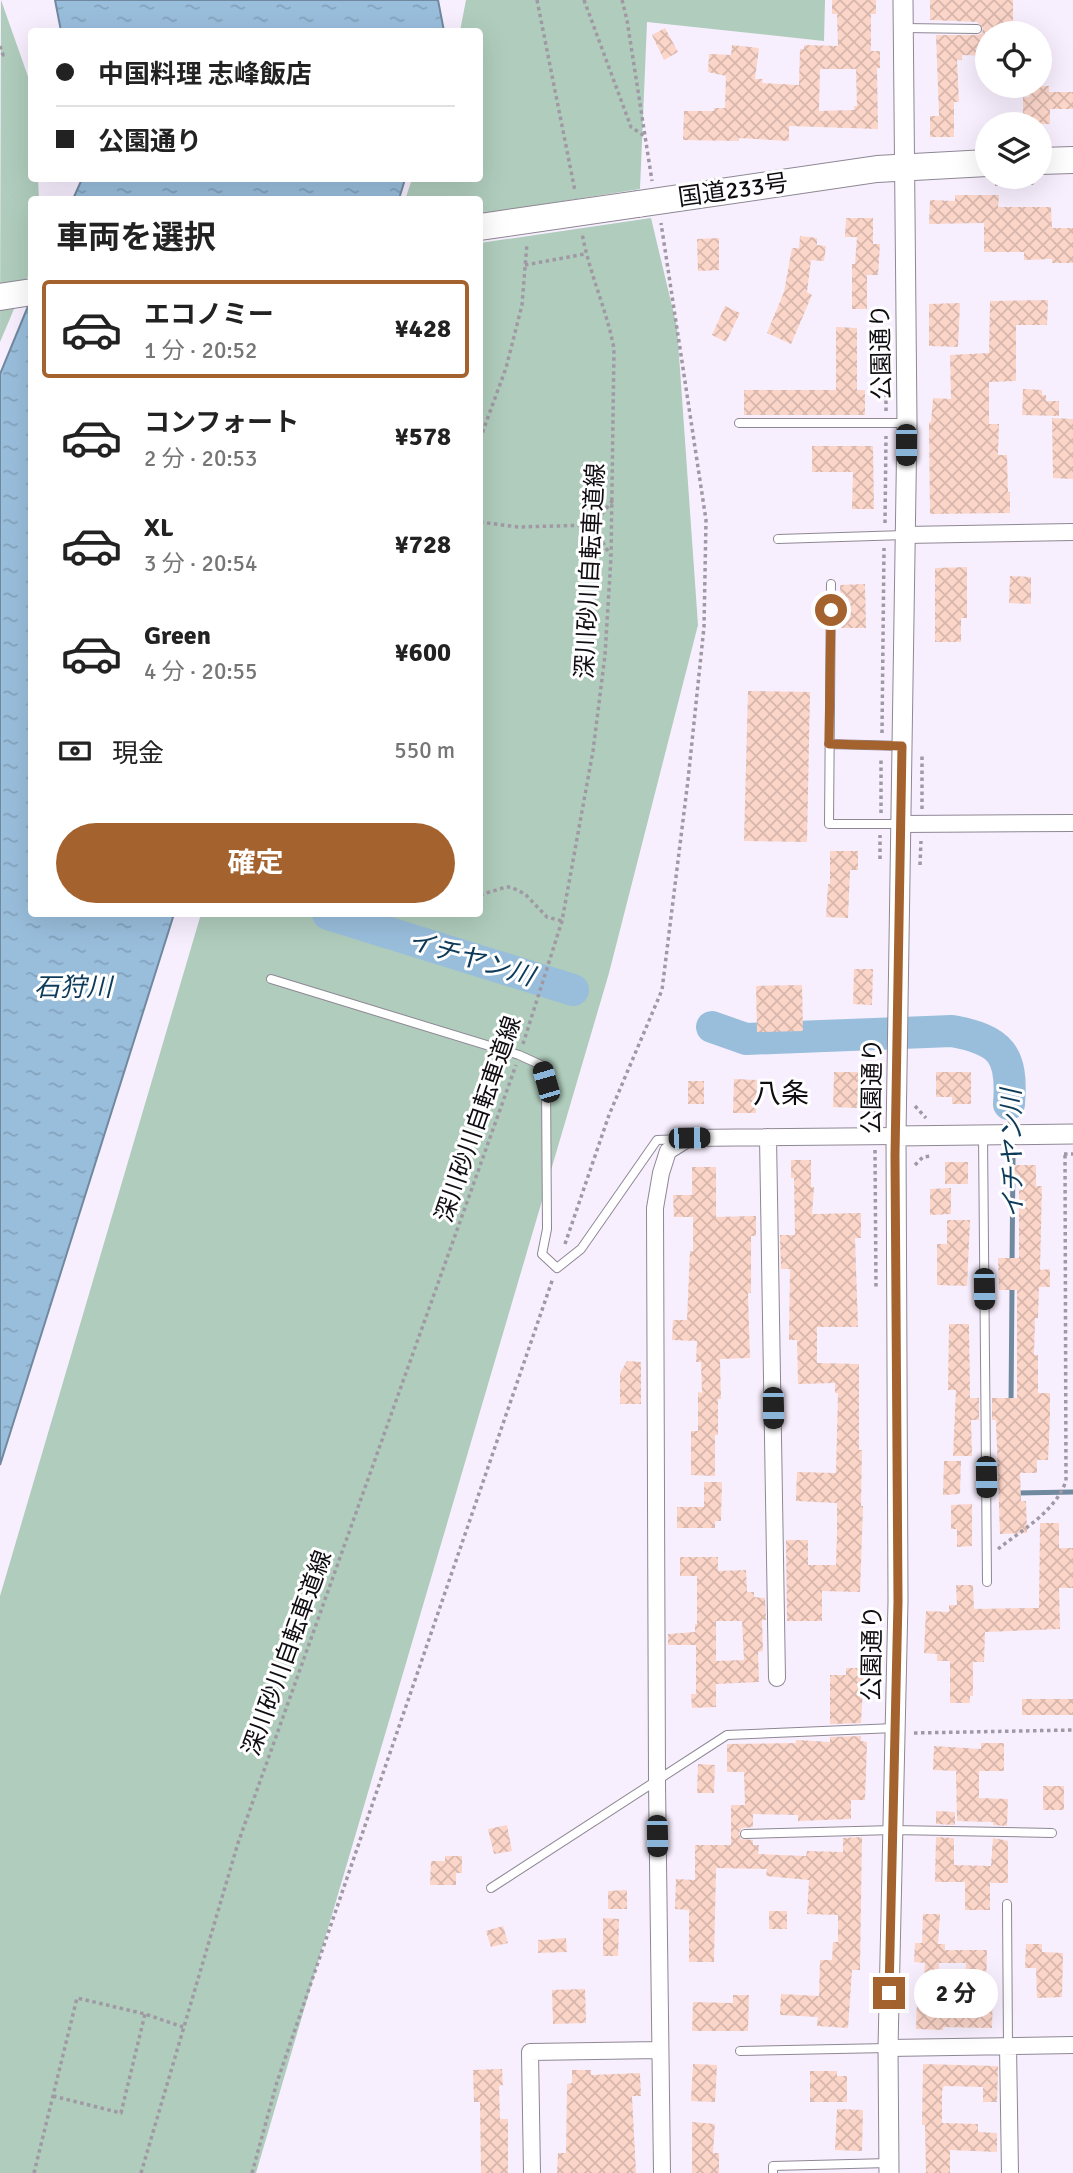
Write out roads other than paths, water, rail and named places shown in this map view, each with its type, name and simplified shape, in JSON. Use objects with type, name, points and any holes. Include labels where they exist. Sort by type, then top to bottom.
[{"type":"highway","points":[[1052,168],[1073,160]]},
{"type":"highway","name":"国道233号","points":[[483,227],[904,167],[975,173]]},
{"type":"highway","points":[[0,297],[28,293]]},
{"type":"street","name":"公園通り","points":[[889,2168],[892,1830],[903,1731],[896,1136],[907,423],[904,0]]},
{"type":"street","points":[[905,535],[1073,533]]},
{"type":"street","points":[[901,824],[1073,823]]},
{"type":"street","points":[[662,2173],[656,1783],[655,1208],[668,1151],[689,1138],[1073,1133]]},
{"type":"street","points":[[768,1137],[777,1678]]},
{"type":"street","points":[[888,2048],[1073,2045]]},
{"type":"street","points":[[1008,2046],[1010,2173]]},
{"type":"street","points":[[531,2173],[530,2052],[660,2050]]},
{"type":"lane","points":[[904,28],[975,29]]},
{"type":"lane","points":[[739,423],[907,423]]},
{"type":"lane","points":[[778,539],[905,535]]},
{"type":"lane","points":[[831,584],[829,824],[901,824]]},
{"type":"lane","points":[[829,744],[902,746]]},
{"type":"lane","points":[[271,979],[519,1055],[541,1065],[546,1082],[547,1229],[542,1254],[557,1268],[581,1249],[657,1140],[689,1138]]},
{"type":"lane","points":[[983,1135],[987,1582]]},
{"type":"lane","points":[[491,1888],[727,1735],[903,1731]]},
{"type":"lane","points":[[746,1834],[892,1830],[1052,1833]]},
{"type":"lane","points":[[1007,1904],[1008,2046]]},
{"type":"lane","points":[[740,2051],[888,2048]]},
{"type":"lane","points":[[773,2173],[773,2166],[889,2168]]},
{"type":"water","points":[[55,0],[438,0],[443,28],[60,28]]},
{"type":"water","points":[[80,182],[404,182],[400,196],[74,196]]},
{"type":"water","name":"石狩川","points":[[28,306],[28,917],[173,917],[0,1465],[0,374]]},
{"type":"waterway","name":"イチヤン川","points":[[338,917],[573,990]]},
{"type":"waterway","name":"イチヤン川","points":[[712,1027],[746,1039],[952,1031],[969,1035],[993,1045],[1006,1061],[1010,1087],[1009,1104]]},
{"type":"waterway","name":"イチヤン川","points":[[1009,1104],[1013,1158],[1012,1265]]},
{"type":"waterway","name":"イチヤン川","points":[[1011,1405],[1012,1286]]},
{"type":"waterway","name":"イチヤン川","points":[[1017,1493],[1073,1492]]},
{"type":"district","name":"八条","points":[[781,1093]]}]
